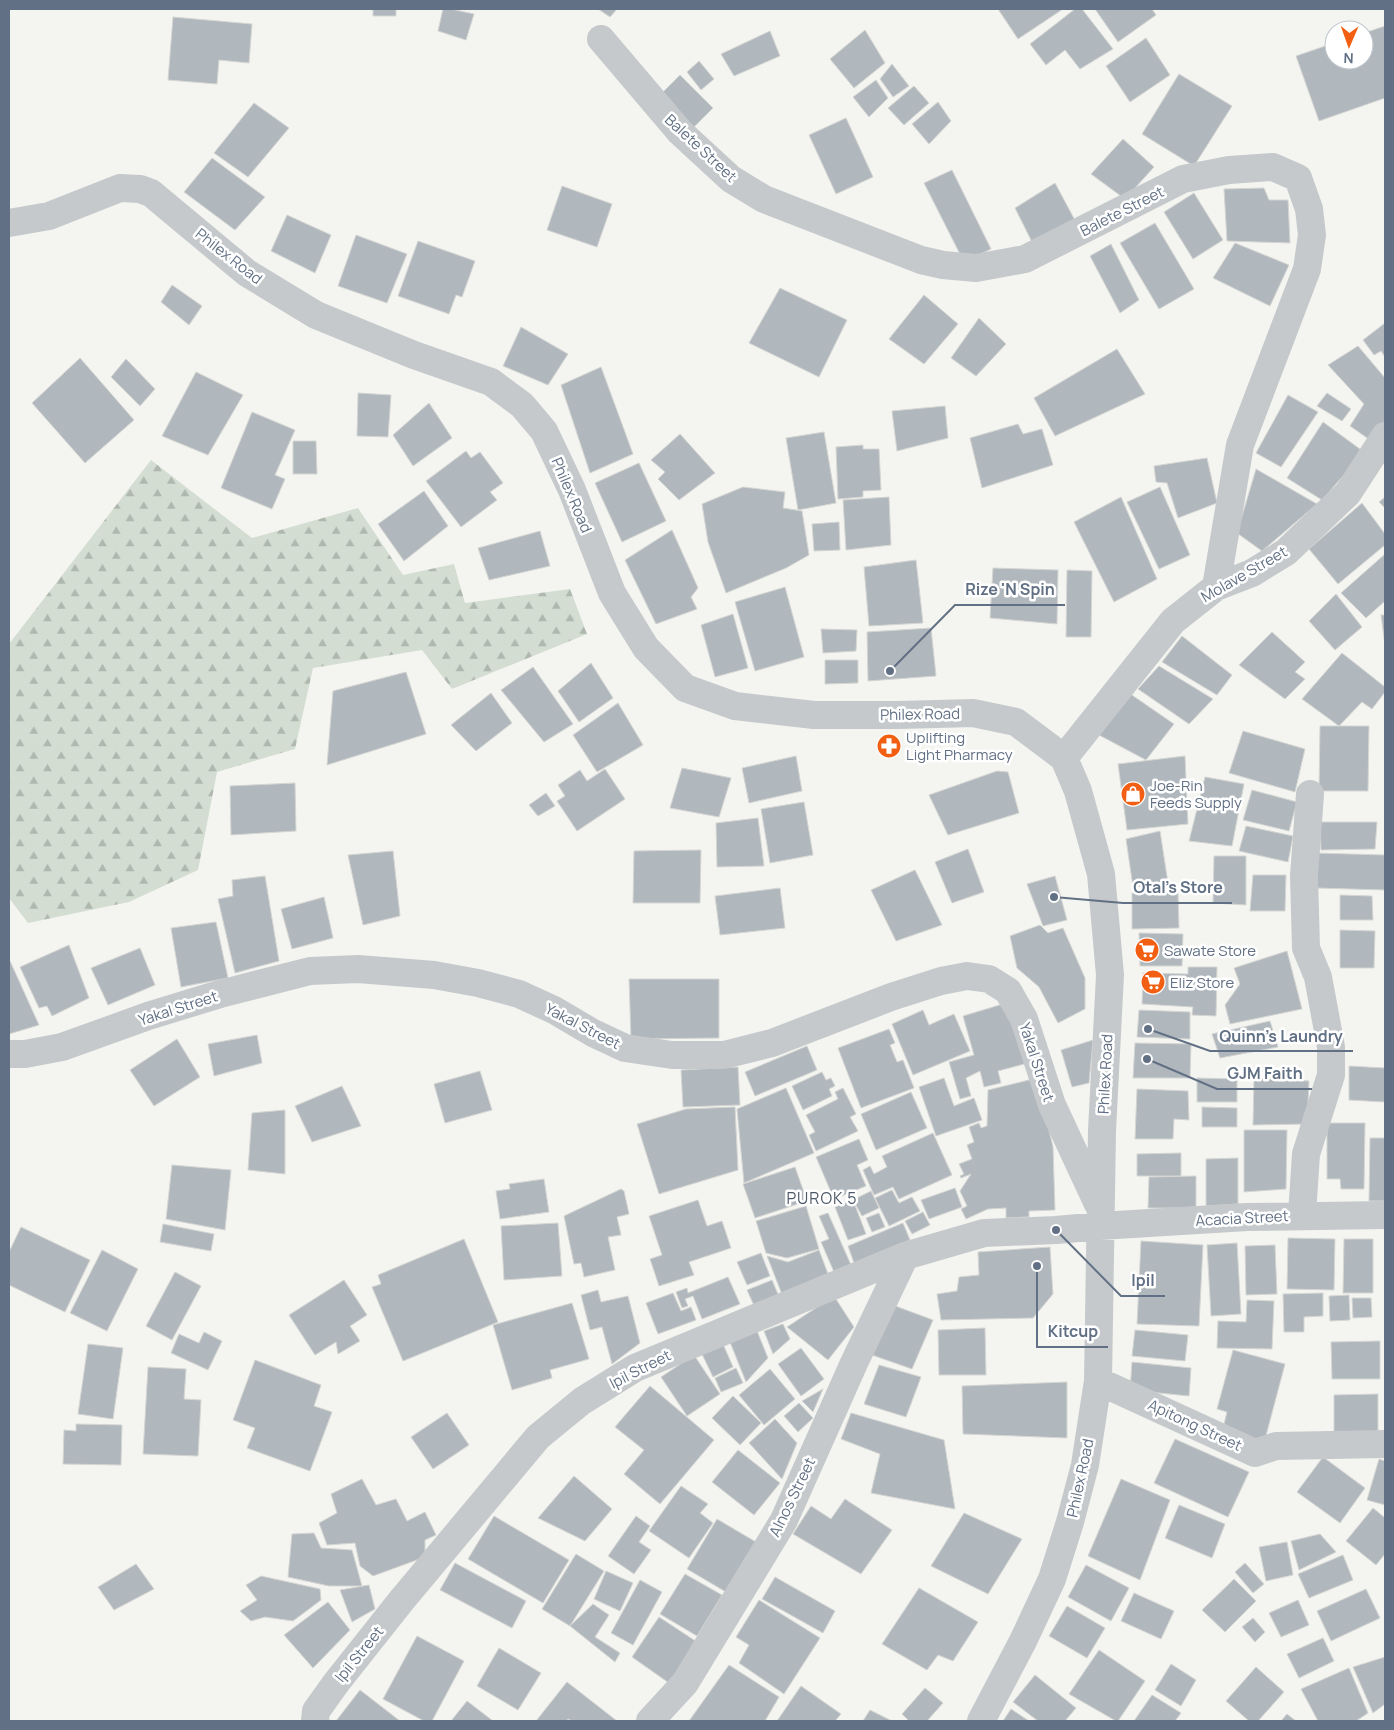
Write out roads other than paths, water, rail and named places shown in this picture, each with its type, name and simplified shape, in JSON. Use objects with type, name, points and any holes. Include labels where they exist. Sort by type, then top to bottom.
[{"type":"street","name":"Balete Street","points":[[601,40],[680,132],[731,179],[764,199],[921,260],[943,265],[976,268],[1025,259],[1184,180],[1229,170],[1273,167],[1298,178],[1309,209],[1312,235],[1307,269],[1240,446],[1216,587]]},
{"type":"street","name":"Philex Road","points":[[9,223],[49,216],[120,188],[140,189],[151,193],[247,274],[316,315],[414,355],[491,382],[522,405],[544,431],[572,490],[612,593],[646,648],[686,688],[736,706],[814,715],[972,713],[1016,722],[1064,758],[1078,791],[1101,874],[1110,976],[1102,1131],[1098,1381],[1084,1465],[1070,1522],[1052,1579],[1023,1641],[981,1721]]},
{"type":"street","name":"Molave Street","points":[[1064,758],[1173,620],[1216,587],[1252,573],[1286,552],[1348,493],[1385,436]]},
{"type":"street","points":[[1302,1215],[1306,1154],[1332,1074],[1331,1047],[1318,977],[1306,948],[1304,876],[1310,794]]},
{"type":"street","name":"Yakal Street","points":[[9,1054],[25,1054],[62,1047],[148,1016],[220,994],[310,971],[358,969],[434,975],[478,983],[528,998],[625,1048],[672,1055],[724,1054],[772,1043],[891,997],[941,981],[967,976],[989,979],[1008,991],[1024,1019],[1052,1106],[1100,1218]]},
{"type":"street","name":"Acacia Street","points":[[1100,1218],[1385,1215]]},
{"type":"street","name":"Ipil Street","points":[[315,1721],[316,1711],[336,1683],[457,1534],[538,1437],[582,1401],[635,1368],[905,1256],[984,1233],[1056,1230],[1100,1218]]},
{"type":"street","name":"Alnos Street","points":[[650,1721],[686,1683],[784,1520],[905,1256]]},
{"type":"street","name":"Apitong Street","points":[[1098,1381],[1254,1453],[1276,1446],[1385,1444]]},
{"type":"place","name":"Rize 'N Spin","points":[[890,671]]},
{"type":"place","name":"Uplifting Light Pharmacy","points":[[889,746]]},
{"type":"place","name":"Joe-Rin Feeds Supply","points":[[1133,794]]},
{"type":"place","name":"Otal's Store","points":[[1054,897]]},
{"type":"place","name":"Sawate Store","points":[[1147,950]]},
{"type":"place","name":"Eliz Store","points":[[1153,982]]},
{"type":"place","name":"Quinn's Laundry","points":[[1148,1029]]},
{"type":"place","name":"GJM Faith","points":[[1147,1059]]},
{"type":"place","name":"Ipil","points":[[1056,1230]]},
{"type":"place","name":"Kitcup","points":[[1037,1266]]},
{"type":"district","name":"PUROK 5","points":[[822,1198]]}]
